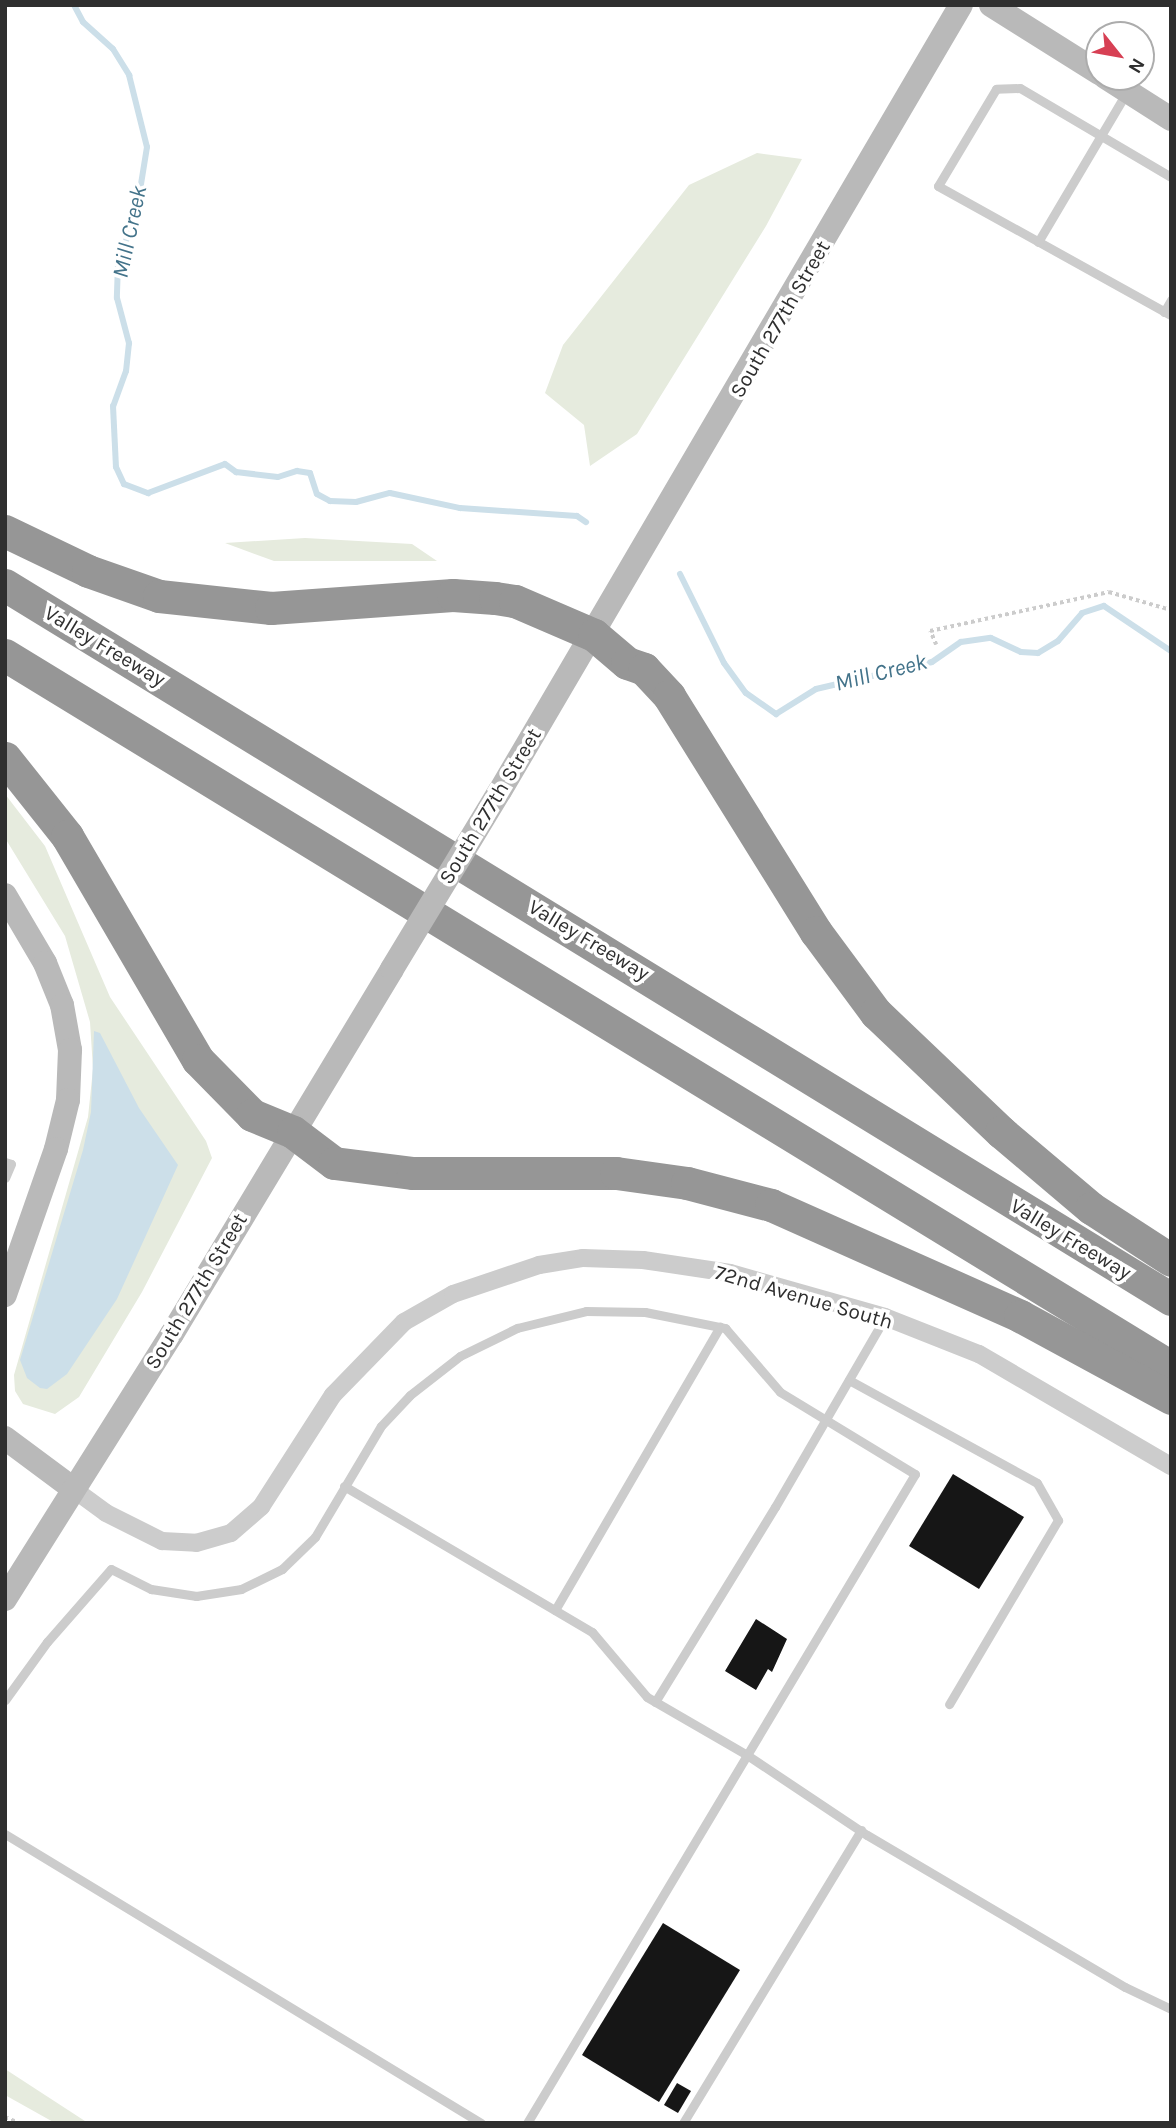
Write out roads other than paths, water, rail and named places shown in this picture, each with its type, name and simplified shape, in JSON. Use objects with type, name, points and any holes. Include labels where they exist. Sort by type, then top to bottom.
[{"type":"highway","points":[[5,531],[88,571],[159,596],[271,608],[453,595],[495,598],[515,601],[594,635],[627,663],[644,669],[669,696],[816,932],[876,1013],[1001,1132],[1091,1208],[1171,1260]]},
{"type":"highway","name":"Valley Freeway","points":[[5,585],[1171,1299]]},
{"type":"highway","points":[[5,655],[1171,1367]]},
{"type":"highway","points":[[5,758],[67,836],[198,1060],[253,1115],[293,1132],[334,1163],[413,1173],[616,1173],[687,1183],[771,1205],[1020,1316],[1171,1398]]},
{"type":"main road","name":"South 277th Street","points":[[5,1599],[72,1488],[172,1334],[594,635],[961,5]]},
{"type":"main road","points":[[991,5],[1085,65]]},
{"type":"main road","points":[[1126,91],[1171,119]]},
{"type":"main road","points":[[5,895],[46,963],[62,1005],[70,1049],[68,1100],[56,1149],[7,1288]]},
{"type":"main road","name":"72nd Avenue South","points":[[5,1438],[72,1488]]},
{"type":"street","name":"72nd Avenue South","points":[[72,1488],[106,1513],[162,1541],[196,1543],[231,1533],[261,1507],[333,1395],[404,1322],[453,1294],[539,1265],[607,1258],[730,1273],[885,1317],[979,1354],[1171,1466]]},
{"type":"lane","points":[[1171,177],[1020,88],[996,89],[938,186],[1167,314],[1171,300]]},
{"type":"lane","points":[[1038,242],[1126,91]]},
{"type":"lane","points":[[5,1162],[10,1164],[5,1178]]},
{"type":"lane","points":[[5,1700],[47,1642],[111,1569],[152,1589],[196,1596],[241,1589],[282,1569],[315,1537],[381,1426],[410,1395],[460,1356],[517,1328],[586,1311],[645,1312],[720,1327],[780,1392],[915,1474],[527,2123]]},
{"type":"lane","points":[[654,1702],[885,1317]]},
{"type":"lane","points":[[555,1610],[720,1327]]},
{"type":"lane","points":[[849,1380],[1037,1483],[1058,1520],[949,1704]]},
{"type":"lane","points":[[344,1486],[592,1632],[654,1702],[747,1755],[860,1830],[1125,1987],[1171,2009]]},
{"type":"lane","points":[[684,2123],[860,1830]]},
{"type":"lane","points":[[5,1834],[481,2123]]},
{"type":"water","points":[[94,1031],[100,1033],[139,1108],[178,1165],[117,1299],[67,1374],[47,1389],[40,1388],[27,1378],[20,1360],[83,1150],[91,1112]]},
{"type":"waterway","name":"Mill Creek","points":[[74,5],[83,22],[113,49],[129,75],[147,147],[137,209],[118,264],[117,298],[129,343],[126,371],[113,406],[116,467],[124,484],[148,493],[225,464],[236,472],[278,477],[297,471],[310,473],[317,494],[330,501],[356,502],[390,493],[460,508],[577,516],[586,522]]},
{"type":"waterway","name":"Mill Creek","points":[[680,574],[724,663],[746,693],[776,714],[816,689],[932,662],[961,642],[991,638],[1021,652],[1038,653],[1058,641],[1082,613],[1104,606],[1171,651]]}]
